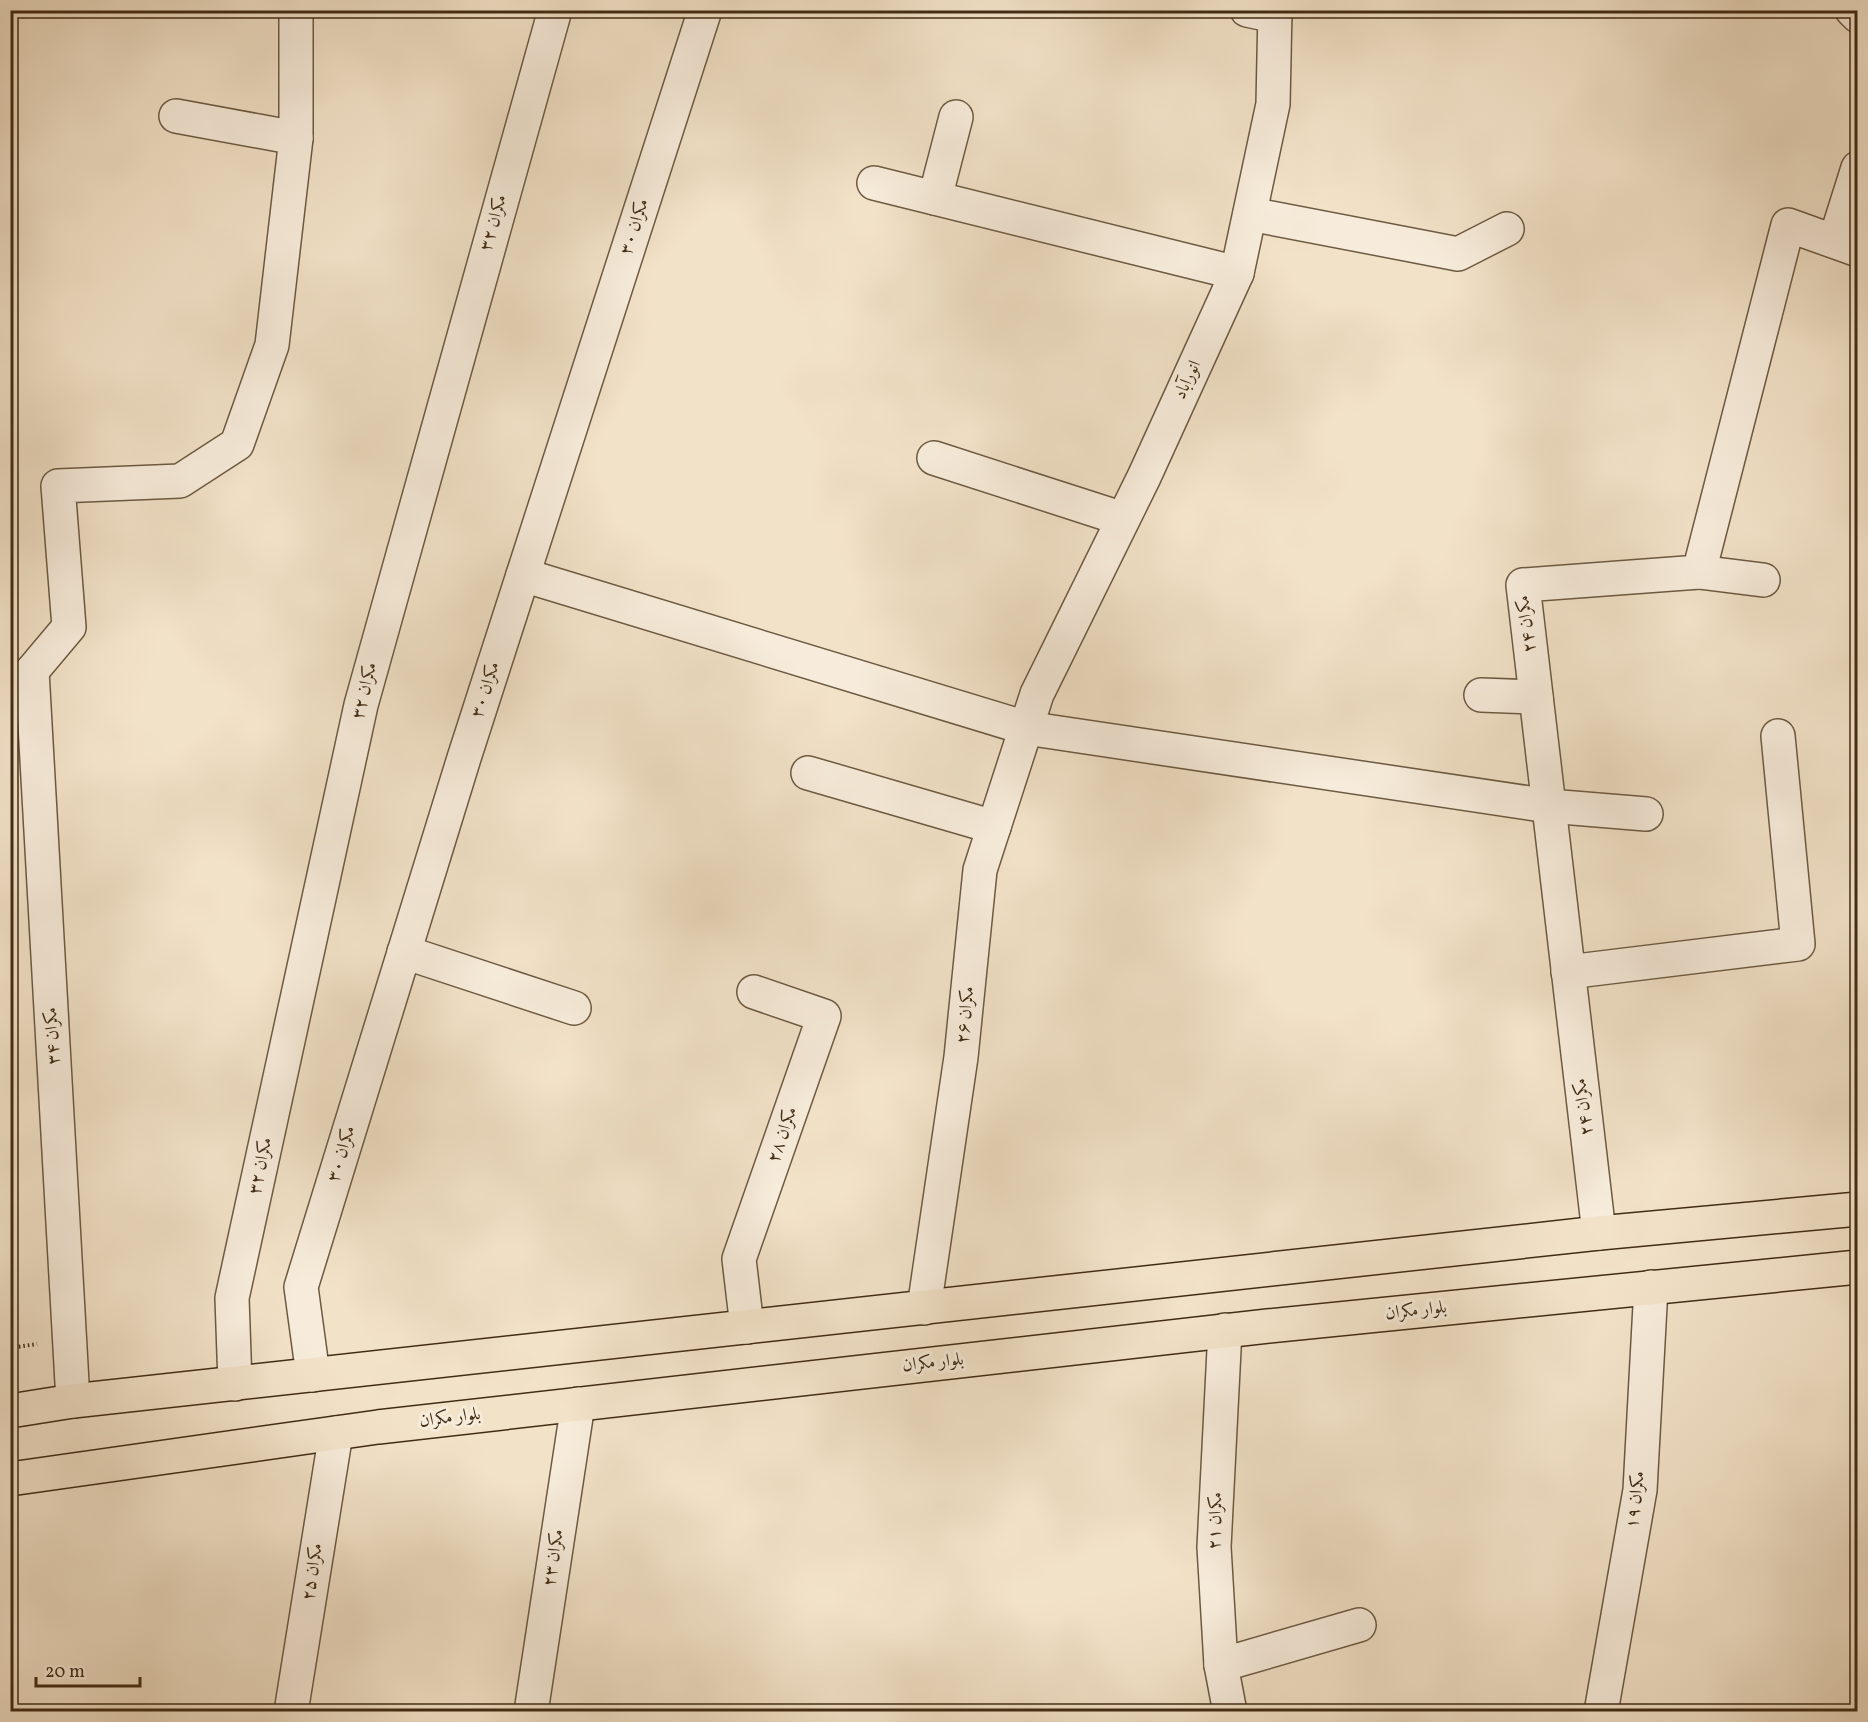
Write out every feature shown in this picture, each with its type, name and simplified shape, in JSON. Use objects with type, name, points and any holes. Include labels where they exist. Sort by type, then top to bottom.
[{"type":"main road","points":[[10,1411],[73,1401],[1599,1233],[1857,1209]]},
{"type":"main road","name":"بلوار مکران","points":[[10,1479],[336,1432],[578,1404],[1225,1330],[1857,1266]]},
{"type":"street","points":[[21,672],[69,627],[58,486],[180,481],[237,444],[272,345],[296,138],[296,10]]},
{"type":"street","name":"مکران ۳۲","points":[[235,1384],[232,1298],[361,705],[555,10]]},
{"type":"street","name":"مکران ۳۰","points":[[313,1375],[301,1287],[523,575],[705,10]]},
{"type":"street","points":[[1852,10],[1857,16]]},
{"type":"street","name":"انورآباد","points":[[1026,728],[1037,694],[1123,519],[1237,273],[1273,104],[1266,12]]},
{"type":"street","points":[[176,116],[296,138]]},
{"type":"street","points":[[935,198],[956,117]]},
{"type":"street","points":[[1763,580],[1699,572],[1788,225],[1846,245],[1857,168]]},
{"type":"street","points":[[874,183],[1237,273]]},
{"type":"street","points":[[1250,214],[1458,254],[1507,229]]},
{"type":"street","points":[[934,458],[1123,519]]},
{"type":"street","name":"مکران ۲۴","points":[[1599,1233],[1523,585],[1699,572]]},
{"type":"street","points":[[523,575],[1026,728],[1549,806],[1646,814]]},
{"type":"street","name":"مکران ۳۴","points":[[21,672],[73,1401]]},
{"type":"street","points":[[1481,695],[1536,697]]},
{"type":"street","name":"مکران ۲۶","points":[[924,1308],[962,1056],[980,870],[1026,728]]},
{"type":"street","points":[[1569,972],[1798,944],[1778,736]]},
{"type":"street","points":[[808,773],[994,828]]},
{"type":"street","points":[[404,952],[574,1008]]},
{"type":"street","name":"مکران ۲۸","points":[[747,1327],[739,1258],[824,1016],[754,992]]},
{"type":"street","name":"مکران ۱۹","points":[[1601,1712],[1640,1490],[1651,1287]]},
{"type":"street","name":"مکران ۲۱","points":[[1225,1330],[1214,1547],[1221,1665],[1230,1712]]},
{"type":"street","name":"مکران ۲۳","points":[[531,1712],[578,1404]]},
{"type":"street","name":"مکران ۲۵","points":[[291,1712],[336,1432]]},
{"type":"street","points":[[1221,1665],[1359,1625]]},
{"type":"path","points":[[10,1348],[41,1343]]}]
